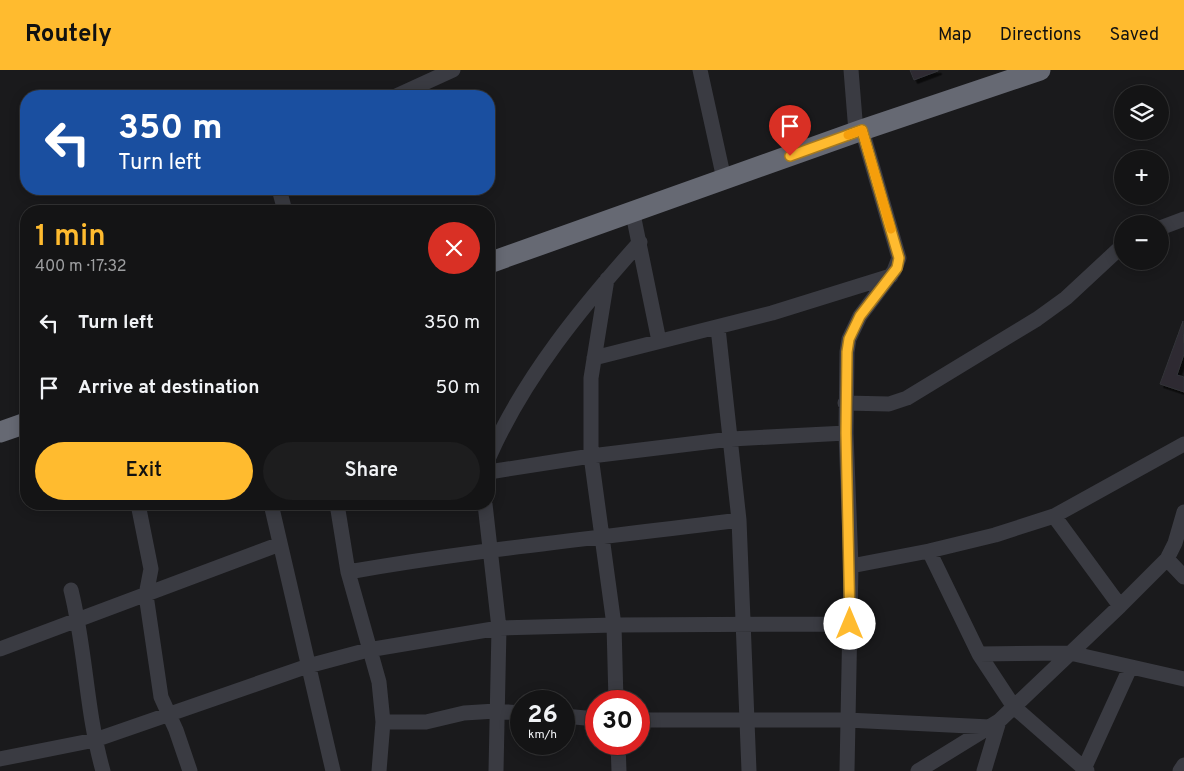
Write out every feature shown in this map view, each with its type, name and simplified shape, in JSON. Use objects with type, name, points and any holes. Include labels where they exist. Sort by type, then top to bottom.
[{"type":"highway","points":[[495,261],[633,214],[859,131],[1040,70]]},
{"type":"highway","points":[[0,432],[20,425]]},
{"type":"street","points":[[404,90],[421,70]]},
{"type":"street","points":[[409,90],[453,70]]},
{"type":"street","points":[[700,70],[724,179]]},
{"type":"street","points":[[847,771],[851,566],[845,403],[847,352],[849,339],[866,306],[897,268],[899,258],[859,131],[851,70]]},
{"type":"street","points":[[633,214],[659,341]]},
{"type":"street","points":[[1169,225],[1184,219]]},
{"type":"street","points":[[495,446],[527,385],[563,334],[607,279],[640,242]]},
{"type":"street","points":[[845,403],[889,404],[906,398],[1037,319],[1066,298],[1114,253]]},
{"type":"street","points":[[594,358],[718,328],[891,276]]},
{"type":"street","points":[[607,279],[594,358],[590,403],[591,456],[604,538],[614,625],[616,690]]},
{"type":"street","points":[[718,328],[739,520],[749,771]]},
{"type":"street","points":[[495,471],[591,456],[731,439],[846,433]]},
{"type":"street","points":[[851,566],[929,551],[995,535],[1054,516],[1184,444]]},
{"type":"street","points":[[139,510],[151,569],[146,596],[161,697],[176,730],[190,771]]},
{"type":"street","points":[[272,510],[334,771]]},
{"type":"street","points":[[338,510],[348,572],[368,650],[379,682],[383,722],[379,771]]},
{"type":"street","points":[[486,510],[499,628],[496,771]]},
{"type":"street","points":[[918,771],[994,724],[1120,606],[1167,559],[1175,543],[1184,512]]},
{"type":"street","points":[[1054,516],[1120,606]]},
{"type":"street","points":[[348,572],[490,549],[604,538],[739,520]]},
{"type":"street","points":[[0,649],[146,596],[280,544]]},
{"type":"street","points":[[929,551],[979,654],[1014,707],[1085,770],[1130,668]]},
{"type":"street","points":[[1167,559],[1184,576]]},
{"type":"street","points":[[71,590],[79,621],[94,740],[104,771]]},
{"type":"street","points":[[0,759],[94,740],[308,666],[368,650],[499,628],[614,625],[850,624]]},
{"type":"street","points":[[979,654],[1070,653],[1184,679]]},
{"type":"street","points":[[383,722],[426,722],[464,713],[510,712]]},
{"type":"street","points":[[650,720],[748,722],[847,720],[994,724]]},
{"type":"street","points":[[984,771],[994,724]]},
{"type":"street","points":[[618,755],[619,771]]},
{"type":"street","points":[[1180,771],[1184,765]]},
{"type":"building","points":[[910,70],[938,70],[938,71],[914,80]]},
{"type":"building","points":[[1183,321],[1184,354],[1177,375],[1184,377],[1184,392],[1160,384]]},
{"type":"slow traffic","points":[[848,135],[862,130],[891,229]]},
{"type":"route","points":[[790,156],[862,130],[899,258],[897,268],[860,316],[849,339],[847,352],[845,403],[851,566],[850,624]]}]
